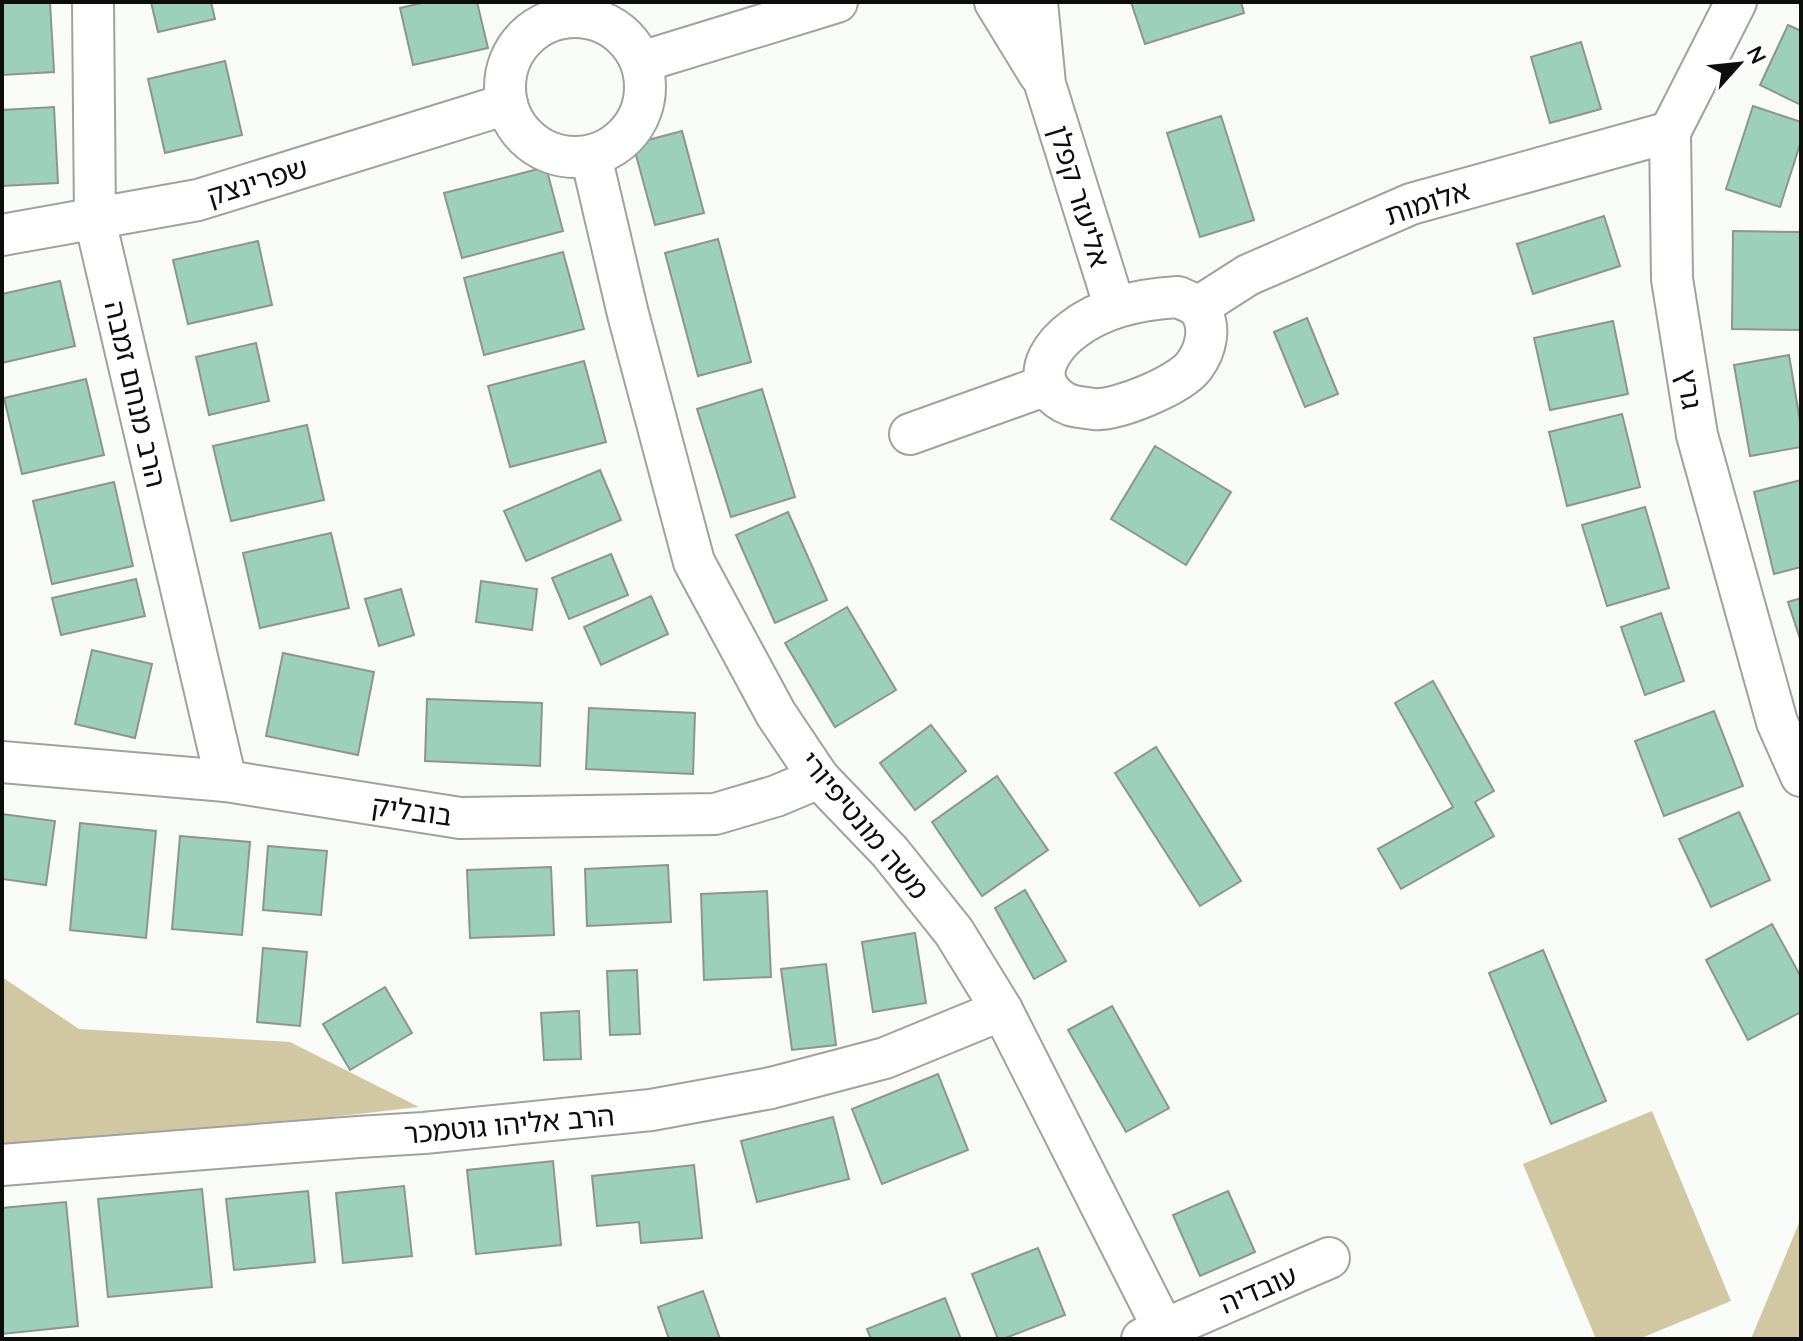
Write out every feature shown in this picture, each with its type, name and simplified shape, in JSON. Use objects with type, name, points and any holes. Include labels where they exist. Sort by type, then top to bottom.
[{"type":"street","name":"הרב מנחם זמבה","points":[[93,2],[95,220],[226,781]]},
{"type":"street","points":[[641,62],[837,2]]},
{"type":"street","name":"אליעזר קפלן","points":[[995,2],[1045,84]]},
{"type":"street","name":"אליעזר קפלן","points":[[1037,2],[1045,84],[1115,308]]},
{"type":"street","name":"גרץ","points":[[1736,2],[1670,132],[1672,279],[1697,435],[1777,722],[1801,776]]},
{"type":"street","points":[[563,9],[611,26],[629,41],[641,62],[646,86],[642,109],[631,131],[613,147],[591,156],[569,157],[548,152],[529,140],[515,124],[507,104],[505,81],[511,58],[524,38],[563,9]]},
{"type":"street","name":"שפרינצק","points":[[2,235],[198,200],[507,104]]},
{"type":"street","name":"אלומות","points":[[1198,307],[1248,275],[1411,204],[1670,132]]},
{"type":"street","name":"משה מונטיפיורי","points":[[591,156],[628,314],[694,562],[776,714],[819,778],[890,852],[954,932],[1002,1010],[1153,1334]]},
{"type":"street","points":[[1178,297],[1198,307],[1207,324],[1205,345],[1193,368],[1168,386],[1123,405],[1098,409],[1068,405],[1055,396],[1047,385],[1044,370],[1055,346],[1075,328],[1115,308],[1149,299],[1178,297]]},
{"type":"street","points":[[910,434],[1047,385]]},
{"type":"street","name":"בובליק","points":[[2,762],[226,781],[460,818],[715,814],[776,796],[819,778]]},
{"type":"street","name":"הרב אליהו גוטמכר","points":[[2,1165],[424,1133],[651,1110],[771,1088],[885,1058],[1002,1010]]},
{"type":"street","name":"עובדיה","points":[[1153,1334],[1329,1258]]},
{"type":"shaded area","points":[[2,977],[79,1029],[290,1042],[419,1107],[2,1155]]},
{"type":"shaded area","points":[[1652,1111],[1731,1301],[1639,1339],[1596,1339],[1523,1164]]},
{"type":"shaded area","points":[[1801,1218],[1801,1339],[1751,1339]]},
{"type":"building","points":[[2,2],[50,2],[54,72],[2,75]]},
{"type":"building","points":[[151,2],[211,2],[215,19],[158,32]]},
{"type":"building","points":[[426,2],[477,2],[488,48],[413,65],[400,8]]},
{"type":"building","points":[[1131,2],[1241,2],[1244,13],[1145,44]]},
{"type":"building","points":[[1788,25],[1801,31],[1801,105],[1760,85]]},
{"type":"building","points":[[1581,42],[1601,109],[1550,123],[1531,57]]},
{"type":"building","points":[[225,61],[242,135],[165,153],[148,79]]},
{"type":"building","points":[[1753,106],[1801,122],[1801,141],[1780,207],[1726,189]]},
{"type":"building","points":[[54,107],[58,183],[2,186],[2,110]]},
{"type":"building","points":[[1221,116],[1254,220],[1200,237],[1167,133]]},
{"type":"building","points":[[682,131],[704,213],[655,225],[633,144]]},
{"type":"building","points":[[546,167],[563,231],[462,258],[444,193]]},
{"type":"building","points":[[1604,216],[1620,266],[1533,294],[1517,244]]},
{"type":"building","points":[[1733,231],[1801,232],[1801,330],[1732,329]]},
{"type":"building","points":[[718,239],[751,362],[698,376],[665,253]]},
{"type":"building","points":[[258,241],[272,305],[188,324],[173,260]]},
{"type":"building","points":[[563,252],[584,329],[484,355],[464,278]]},
{"type":"building","points":[[60,281],[75,346],[2,363],[2,294]]},
{"type":"building","points":[[1307,318],[1338,394],[1305,407],[1274,332]]},
{"type":"building","points":[[1613,321],[1628,394],[1550,410],[1534,338]]},
{"type":"building","points":[[256,343],[269,401],[209,415],[196,357]]},
{"type":"building","points":[[1789,355],[1801,427],[1801,447],[1750,456],[1734,365]]},
{"type":"building","points":[[584,361],[606,442],[510,467],[488,386]]},
{"type":"building","points":[[86,379],[104,455],[22,474],[4,398]]},
{"type":"building","points":[[762,389],[795,497],[731,517],[697,409]]},
{"type":"building","points":[[1622,414],[1640,487],[1567,506],[1549,432]]},
{"type":"building","points":[[307,425],[324,500],[231,521],[213,446]]},
{"type":"building","points":[[1155,446],[1231,492],[1186,565],[1111,519]]},
{"type":"building","points":[[600,470],[621,520],[526,561],[504,511]]},
{"type":"building","points":[[1801,480],[1801,567],[1774,574],[1754,492]]},
{"type":"building","points":[[114,482],[133,566],[52,584],[33,501]]},
{"type":"building","points":[[1645,507],[1669,588],[1607,606],[1582,525]]},
{"type":"building","points":[[788,512],[827,600],[775,623],[736,535]]},
{"type":"building","points":[[331,533],[349,608],[260,628],[243,553]]},
{"type":"building","points":[[611,554],[628,595],[569,619],[552,578]]},
{"type":"building","points":[[136,579],[145,616],[61,635],[52,598]]},
{"type":"building","points":[[481,581],[537,589],[532,630],[476,622]]},
{"type":"building","points":[[401,589],[414,635],[379,646],[365,599]]},
{"type":"building","points":[[651,596],[668,634],[601,665],[584,627]]},
{"type":"building","points":[[1801,598],[1801,642],[1788,602]]},
{"type":"building","points":[[847,607],[896,690],[835,727],[785,643]]},
{"type":"building","points":[[1661,613],[1684,681],[1645,695],[1621,627]]},
{"type":"building","points":[[92,650],[152,664],[135,738],[75,724]]},
{"type":"building","points":[[283,653],[374,672],[358,755],[266,736]]},
{"type":"building","points":[[1433,681],[1494,791],[1475,802],[1494,836],[1401,889],[1378,849],[1453,807],[1395,703]]},
{"type":"building","points":[[427,699],[542,703],[540,766],[425,761]]},
{"type":"building","points":[[589,708],[695,713],[693,774],[586,769]]},
{"type":"building","points":[[1714,711],[1743,786],[1664,816],[1635,741]]},
{"type":"building","points":[[931,725],[966,771],[915,810],[880,763]]},
{"type":"building","points":[[1156,747],[1241,881],[1200,906],[1115,773]]},
{"type":"building","points":[[997,776],[1048,850],[982,896],[932,822]]},
{"type":"building","points":[[1739,812],[1770,880],[1711,907],[1679,839]]},
{"type":"building","points":[[2,814],[55,821],[46,885],[2,879]]},
{"type":"building","points":[[80,823],[156,831],[146,938],[70,930]]},
{"type":"building","points":[[180,836],[250,842],[242,935],[172,929]]},
{"type":"building","points":[[268,846],[327,851],[321,915],[263,910]]},
{"type":"building","points":[[668,865],[671,922],[587,926],[585,869]]},
{"type":"building","points":[[551,867],[554,935],[470,938],[467,870]]},
{"type":"building","points":[[1025,890],[1066,961],[1034,979],[995,908]]},
{"type":"building","points":[[767,891],[771,977],[704,980],[701,894]]},
{"type":"building","points":[[1772,924],[1801,977],[1801,1012],[1748,1040],[1706,960]]},
{"type":"building","points":[[915,933],[926,1003],[873,1012],[862,942]]},
{"type":"building","points":[[263,948],[307,952],[300,1026],[257,1022]]},
{"type":"building","points":[[1543,950],[1606,1101],[1551,1124],[1489,973]]},
{"type":"building","points":[[826,964],[836,1045],[792,1050],[781,969]]},
{"type":"building","points":[[637,970],[640,1034],[610,1035],[607,971]]},
{"type":"building","points":[[385,987],[412,1033],[350,1070],[323,1024]]},
{"type":"building","points":[[1112,1006],[1169,1108],[1126,1132],[1068,1030]]},
{"type":"building","points":[[579,1011],[581,1059],[544,1060],[541,1013]]},
{"type":"building","points":[[938,1074],[968,1150],[882,1184],[852,1109]]},
{"type":"building","points":[[833,1117],[849,1179],[757,1202],[741,1141]]},
{"type":"building","points":[[553,1161],[561,1245],[476,1254],[467,1170]]},
{"type":"building","points":[[694,1165],[702,1238],[641,1243],[639,1222],[597,1226],[592,1176]]},
{"type":"building","points":[[404,1186],[412,1256],[343,1263],[336,1193]]},
{"type":"building","points":[[202,1189],[212,1287],[108,1297],[98,1199]]},
{"type":"building","points":[[308,1191],[315,1262],[234,1270],[226,1199]]},
{"type":"building","points":[[1228,1191],[1255,1252],[1200,1276],[1173,1215]]},
{"type":"building","points":[[66,1202],[78,1326],[2,1334],[2,1208]]},
{"type":"building","points":[[1038,1248],[1065,1315],[998,1339],[972,1274]]},
{"type":"building","points":[[703,1291],[720,1339],[669,1339],[658,1307]]},
{"type":"building","points":[[945,1298],[961,1339],[871,1339],[867,1329]]}]
